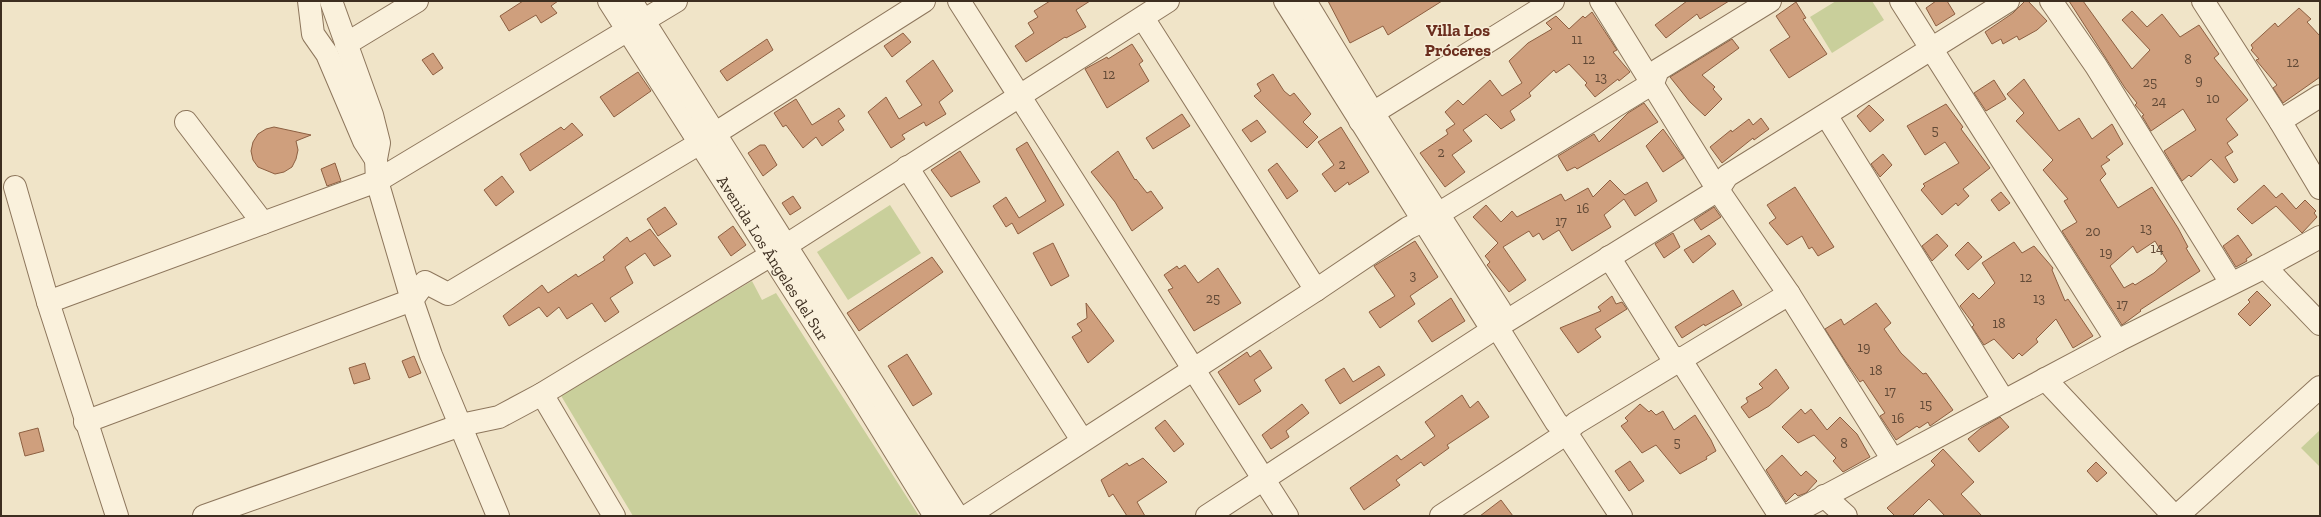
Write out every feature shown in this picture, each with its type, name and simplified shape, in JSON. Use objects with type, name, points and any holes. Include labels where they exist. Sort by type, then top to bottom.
[{"type":"street","points":[[309,1],[314,34],[326,54],[364,141],[377,151]]},
{"type":"street","points":[[331,1],[372,115],[377,151],[377,181],[412,300],[431,355],[498,516]]},
{"type":"street","points":[[346,44],[417,1]]},
{"type":"street","name":"Avenida Los Ángeles del Sur","points":[[609,1],[636,26],[778,250],[957,516]]},
{"type":"street","name":"Avenida Los Ángeles del Sur","points":[[631,1],[636,26]]},
{"type":"street","points":[[48,302],[377,181],[676,1]]},
{"type":"street","points":[[85,422],[412,300],[425,282],[448,294],[707,138],[924,1]]},
{"type":"street","points":[[959,1],[1287,516]]},
{"type":"street","points":[[204,516],[461,425],[499,417],[542,394],[778,250],[1168,1]]},
{"type":"street","points":[[1366,117],[1553,1]]},
{"type":"street","points":[[1601,1],[1718,190],[1789,294],[1893,460]]},
{"type":"street","points":[[1901,1],[2117,341]]},
{"type":"street","points":[[1207,516],[1497,327],[1718,190],[1727,176],[2008,1]]},
{"type":"street","points":[[2051,1],[2096,66],[2231,283]]},
{"type":"street","points":[[2203,1],[2280,121],[2320,188]]},
{"type":"street","points":[[966,516],[1430,217],[1653,83],[1658,70],[1761,3]]},
{"type":"street","points":[[1303,5],[1366,117],[1430,217],[1486,320],[1497,327],[1556,422],[1565,431],[1621,516]]},
{"type":"street","points":[[1143,18],[1316,290]]},
{"type":"street","points":[[2280,121],[2320,96]]},
{"type":"street","points":[[1826,115],[2004,401]]},
{"type":"street","points":[[186,122],[263,223]]},
{"type":"street","points":[[908,167],[1082,440]]},
{"type":"street","points":[[15,187],[48,302],[85,422],[117,516]]},
{"type":"street","points":[[1788,516],[2117,341],[2265,267],[2320,237]]},
{"type":"street","name":"Avenida Los Ángeles del Sur","points":[[778,250],[935,516]]},
{"type":"street","points":[[1609,257],[1671,356],[1680,359],[1780,516]]},
{"type":"street","points":[[2265,267],[2320,324]]},
{"type":"street","points":[[1441,516],[1558,440],[1565,431],[1680,359],[1789,294]]},
{"type":"street","points":[[2046,379],[2176,516],[2320,387]]},
{"type":"street","points":[[542,394],[614,516]]},
{"type":"street","points":[[1824,496],[1846,516]]},
{"type":"green space","points":[[1836,1],[1872,1],[1884,20],[1832,53],[1810,17]]},
{"type":"green space","points":[[890,205],[921,253],[848,300],[817,252]]},
{"type":"green space","points":[[752,281],[762,300],[776,293],[919,516],[633,516],[560,394]]},
{"type":"green space","points":[[2320,430],[2320,467],[2301,448]]},
{"type":"building","points":[[523,1],[558,1],[551,6],[557,13],[541,23],[536,15],[509,31],[500,16]]},
{"type":"building","points":[[1050,1],[1090,1],[1076,10],[1086,27],[1066,38],[1065,37],[1026,62],[1015,46],[1034,33],[1028,23],[1038,17],[1034,11]]},
{"type":"building","points":[[1328,1],[1442,1],[1388,35],[1383,26],[1350,43]]},
{"type":"building","points":[[1687,1],[1729,1],[1700,19],[1697,14],[1666,38],[1655,25]]},
{"type":"building","points":[[1936,1],[1947,1],[1955,14],[1936,26],[1926,8]]},
{"type":"building","points":[[2025,1],[2028,1],[2047,21],[2037,30],[2019,40],[2017,36],[2003,44],[2001,39],[1992,44],[1985,32],[2013,13]]},
{"type":"building","points":[[2069,1],[2083,1],[2132,69],[2150,50],[2122,20],[2132,11],[2147,27],[2162,14],[2180,37],[2199,25],[2219,54],[2214,58],[2248,100],[2226,119],[2238,135],[2227,143],[2233,152],[2225,157],[2238,180],[2234,183],[2211,159],[2191,177],[2189,175],[2182,181],[2164,151],[2196,130],[2183,109],[2151,131],[2142,116],[2144,115],[2135,105],[2137,103],[2125,88]]},
{"type":"building","points":[[1796,2],[1806,18],[1803,19],[1827,54],[1789,78],[1770,50],[1790,37],[1776,16]]},
{"type":"building","points":[[2299,8],[2311,19],[2307,22],[2320,36],[2320,77],[2283,103],[2273,88],[2277,85],[2256,60],[2259,59],[2251,50],[2253,48],[2251,45],[2275,23],[2278,27]]},
{"type":"building","points":[[1592,12],[1617,50],[1613,52],[1630,72],[1619,81],[1618,79],[1595,97],[1585,85],[1587,83],[1569,64],[1556,73],[1554,70],[1529,93],[1531,96],[1510,111],[1515,120],[1501,129],[1486,114],[1463,130],[1472,141],[1452,155],[1465,172],[1445,187],[1420,153],[1448,134],[1446,130],[1455,124],[1445,112],[1458,100],[1463,105],[1490,80],[1502,96],[1522,83],[1509,61],[1528,43],[1552,29],[1546,23],[1556,16],[1569,29],[1583,16],[1585,18]]},
{"type":"building","points":[[903,33],[911,42],[892,57],[884,46]]},
{"type":"building","points":[[767,39],[773,50],[727,81],[720,71]]},
{"type":"building","points":[[1732,39],[1739,48],[1702,75],[1715,87],[1713,89],[1722,99],[1705,116],[1690,102],[1670,77]]},
{"type":"building","points":[[1132,44],[1143,61],[1139,64],[1149,81],[1107,108],[1085,69],[1107,57],[1108,59]]},
{"type":"building","points":[[433,53],[443,68],[433,75],[422,60]]},
{"type":"building","points":[[933,60],[953,91],[939,102],[946,114],[926,126],[924,122],[902,135],[905,139],[891,148],[868,112],[886,97],[899,119],[922,105],[906,81]]},
{"type":"building","points":[[638,72],[651,91],[614,117],[600,97]]},
{"type":"building","points":[[1273,74],[1284,91],[1290,96],[1294,93],[1311,114],[1303,122],[1318,137],[1307,148],[1254,96],[1261,91],[1257,84]]},
{"type":"building","points":[[2024,79],[2059,131],[2079,118],[2092,139],[2112,124],[2123,144],[2106,157],[2110,160],[2101,166],[2106,174],[2100,180],[2118,208],[2152,187],[2178,228],[2188,247],[2186,248],[2200,271],[2140,310],[2141,311],[2122,325],[2062,231],[2077,222],[2064,201],[2068,199],[2043,170],[2053,160],[2016,121],[2024,113],[2007,94]],"holes":[[[2155,241],[2167,261],[2154,273],[2135,285],[2133,283],[2124,288],[2110,266],[2133,246],[2137,253]]]},
{"type":"building","points":[[1994,80],[2006,99],[1986,111],[1974,93]]},
{"type":"building","points":[[796,99],[812,125],[839,108],[845,116],[838,121],[844,130],[822,146],[816,137],[803,148],[786,125],[783,127],[774,113]]},
{"type":"building","points":[[1644,103],[1658,122],[1577,169],[1575,167],[1567,171],[1558,156],[1594,134],[1599,142],[1628,113]]},
{"type":"building","points":[[1946,104],[1963,127],[1961,129],[1990,168],[1963,189],[1969,196],[1958,206],[1956,203],[1942,215],[1921,190],[1925,186],[1923,184],[1959,163],[1945,142],[1925,155],[1907,126]]},
{"type":"building","points":[[1869,105],[1884,120],[1870,132],[1857,116]]},
{"type":"building","points":[[1182,114],[1190,126],[1153,149],[1146,138]]},
{"type":"building","points":[[1761,118],[1769,129],[1754,140],[1753,138],[1722,163],[1710,147],[1731,130],[1732,132],[1749,119],[1753,125]]},
{"type":"building","points":[[1257,120],[1266,132],[1251,142],[1242,130]]},
{"type":"building","points":[[572,123],[583,135],[530,171],[520,154],[561,127],[564,130]]},
{"type":"building","points":[[274,127],[311,135],[296,141],[298,150],[292,167],[284,172],[275,174],[258,167],[253,160],[251,151],[253,142],[258,134],[266,129]]},
{"type":"building","points":[[1341,127],[1369,172],[1349,185],[1348,182],[1335,192],[1322,174],[1334,165],[1318,142]]},
{"type":"building","points":[[1663,129],[1684,158],[1663,172],[1646,146]]},
{"type":"building","points":[[1027,142],[1064,205],[1018,234],[1012,223],[1006,227],[993,206],[1006,197],[1019,218],[1046,201],[1016,149]]},
{"type":"building","points":[[760,145],[765,145],[777,165],[763,176],[748,153]]},
{"type":"building","points":[[960,151],[980,182],[951,197],[931,170]]},
{"type":"building","points":[[1118,151],[1135,180],[1136,179],[1147,193],[1151,191],[1163,208],[1132,231],[1115,202],[1091,172]]},
{"type":"building","points":[[1883,154],[1892,165],[1880,177],[1871,164]]},
{"type":"building","points":[[335,163],[341,181],[327,186],[321,169]]},
{"type":"building","points":[[1277,163],[1298,191],[1287,199],[1268,170]]},
{"type":"building","points":[[502,176],[514,192],[496,206],[484,190]]},
{"type":"building","points":[[1610,180],[1625,195],[1647,182],[1657,201],[1635,216],[1624,199],[1604,215],[1611,227],[1572,251],[1559,230],[1543,240],[1539,233],[1533,237],[1529,231],[1503,247],[1526,280],[1509,292],[1487,265],[1490,262],[1485,256],[1498,243],[1473,217],[1486,205],[1501,222],[1512,211],[1517,217],[1561,194],[1565,201],[1588,188],[1593,197]]},
{"type":"building","points":[[2264,185],[2276,198],[2282,193],[2296,209],[2305,200],[2316,211],[2314,213],[2317,217],[2302,233],[2276,206],[2252,224],[2237,209]]},
{"type":"building","points":[[1795,187],[1834,247],[1818,256],[1812,247],[1809,249],[1802,236],[1787,245],[1769,223],[1776,218],[1767,205]]},
{"type":"building","points":[[2001,192],[2010,203],[1999,211],[1991,200]]},
{"type":"building","points":[[793,196],[801,208],[790,215],[782,203]]},
{"type":"building","points":[[665,207],[677,224],[658,236],[647,219]]},
{"type":"building","points":[[1714,207],[1721,217],[1701,230],[1694,220]]},
{"type":"building","points":[[733,226],[746,245],[731,256],[718,237]]},
{"type":"building","points":[[650,229],[671,256],[654,266],[645,253],[625,267],[633,283],[610,298],[619,312],[605,322],[592,303],[567,319],[559,307],[547,317],[539,307],[509,326],[503,316],[542,285],[548,293],[576,274],[578,277],[605,260],[603,257],[627,237],[630,242]]},
{"type":"building","points":[[1673,233],[1680,247],[1664,258],[1655,244]]},
{"type":"building","points":[[1937,234],[1948,246],[1932,261],[1922,246]]},
{"type":"building","points":[[1709,235],[1716,244],[1693,263],[1684,250]]},
{"type":"building","points":[[2238,235],[2252,255],[2246,259],[2247,261],[2236,267],[2223,246]]},
{"type":"building","points":[[1415,241],[1438,277],[1410,296],[1415,304],[1380,328],[1369,312],[1395,296],[1374,266]]},
{"type":"building","points":[[1968,242],[1982,257],[1968,270],[1955,255]]},
{"type":"building","points":[[2014,242],[2022,253],[2034,246],[2053,268],[2052,270],[2065,301],[2068,299],[2093,336],[2073,348],[2056,319],[2036,339],[2038,342],[2022,356],[2019,353],[2013,359],[1994,339],[1984,345],[1972,327],[1974,325],[1960,306],[1973,293],[1979,299],[1995,283],[1982,263]]},
{"type":"building","points":[[1053,243],[1069,276],[1051,286],[1033,253]]},
{"type":"building","points":[[932,257],[943,272],[859,331],[847,313]]},
{"type":"building","points":[[1185,265],[1198,283],[1218,268],[1241,303],[1194,331],[1168,290],[1173,288],[1164,275],[1177,266],[1179,269]]},
{"type":"building","points":[[1733,290],[1742,305],[1705,326],[1704,324],[1682,338],[1675,327]]},
{"type":"building","points":[[2257,291],[2271,305],[2250,326],[2238,314],[2250,302],[2248,300]]},
{"type":"building","points":[[1612,296],[1616,304],[1622,302],[1627,309],[1595,329],[1601,337],[1578,353],[1560,328],[1601,311],[1598,307]]},
{"type":"building","points":[[1451,298],[1465,321],[1432,342],[1418,321]]},
{"type":"building","points":[[1086,303],[1114,341],[1088,363],[1072,337],[1082,331],[1077,324],[1087,318]]},
{"type":"building","points":[[1876,303],[1891,323],[1884,329],[1901,353],[1923,374],[1926,373],[1953,410],[1930,426],[1928,422],[1919,428],[1917,426],[1896,440],[1880,416],[1885,413],[1863,380],[1860,382],[1825,329],[1841,319],[1844,325]]},
{"type":"building","points":[[1260,350],[1272,368],[1254,380],[1261,391],[1239,405],[1218,372],[1247,352],[1250,357]]},
{"type":"building","points":[[907,354],[932,394],[913,406],[888,366]]},
{"type":"building","points":[[414,356],[421,373],[409,378],[402,361]]},
{"type":"building","points":[[365,363],[370,379],[354,384],[349,368]]},
{"type":"building","points":[[1379,366],[1385,375],[1340,404],[1325,380],[1344,368],[1353,382]]},
{"type":"building","points":[[1776,369],[1789,388],[1769,406],[1749,418],[1741,407],[1748,402],[1746,398],[1763,388],[1759,384]]},
{"type":"building","points":[[1462,395],[1470,408],[1478,401],[1489,417],[1447,445],[1449,448],[1424,466],[1421,462],[1396,480],[1400,485],[1364,510],[1350,488],[1397,455],[1401,460],[1435,436],[1425,422]]},
{"type":"building","points":[[1302,404],[1309,413],[1286,431],[1289,437],[1271,449],[1262,435]]},
{"type":"building","points":[[1640,404],[1649,412],[1651,410],[1656,415],[1663,411],[1674,430],[1695,415],[1711,440],[1716,451],[1706,457],[1707,459],[1680,474],[1656,445],[1642,453],[1621,426],[1628,421],[1625,418]]},
{"type":"building","points":[[1801,409],[1805,414],[1811,409],[1827,430],[1840,417],[1857,434],[1870,457],[1843,472],[1833,461],[1836,458],[1814,435],[1798,443],[1782,427]]},
{"type":"building","points":[[2000,417],[2009,427],[1979,452],[1968,439],[1981,428]]},
{"type":"building","points":[[1165,420],[1184,444],[1174,452],[1155,428]]},
{"type":"building","points":[[38,428],[44,451],[25,456],[19,433]]},
{"type":"building","points":[[1943,449],[1974,482],[1961,494],[1982,516],[1945,516],[1929,499],[1912,516],[1895,516],[1887,508],[1935,465],[1931,461]]},
{"type":"building","points":[[1782,455],[1801,476],[1806,471],[1817,481],[1806,493],[1798,496],[1795,493],[1786,502],[1766,470]]},
{"type":"building","points":[[1143,458],[1167,482],[1137,502],[1145,516],[1127,516],[1113,494],[1109,497],[1101,480],[1127,463],[1129,466]]},
{"type":"building","points":[[1630,461],[1644,481],[1629,491],[1615,471]]},
{"type":"building","points":[[2096,462],[2107,473],[2097,482],[2087,471]]},
{"type":"building","points":[[1501,500],[1513,516],[1480,516]]},
{"type":"district","name":"Villa Los Próceres","points":[[1458,40]]}]
